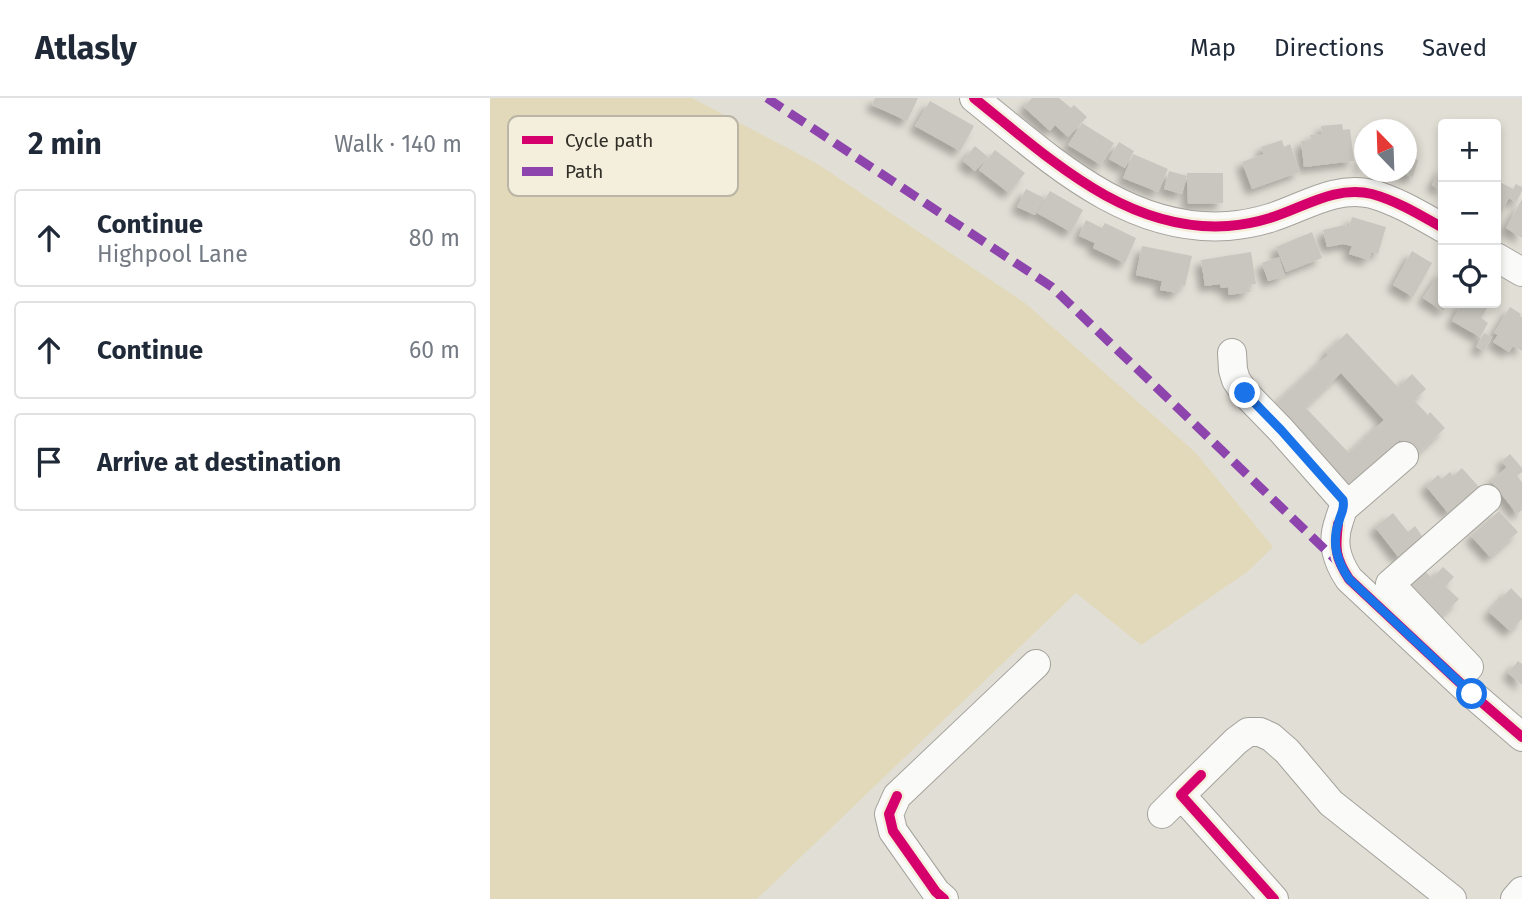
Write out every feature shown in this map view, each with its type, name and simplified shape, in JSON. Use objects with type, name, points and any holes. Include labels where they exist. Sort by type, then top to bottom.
[{"type":"street","points":[[974,98],[1032,146],[1089,187],[1125,206],[1174,223],[1229,226],[1269,218],[1328,195],[1348,192],[1369,193],[1395,202],[1438,225]]},
{"type":"street","points":[[1501,260],[1522,272]]},
{"type":"street","points":[[1232,353],[1236,380],[1245,393],[1343,500],[1335,545],[1339,563],[1349,579],[1380,592],[1472,694],[1522,737]]},
{"type":"street","points":[[1341,515],[1404,456]]},
{"type":"street","points":[[1380,592],[1487,499]]},
{"type":"street","points":[[944,899],[936,892],[893,831],[889,814],[897,796],[1036,664]]},
{"type":"street","points":[[1274,899],[1171,804],[1248,732],[1271,737],[1287,751],[1331,803],[1452,899]]},
{"type":"street","points":[[1515,899],[1522,891]]},
{"type":"shaded area","points":[[490,98],[692,98],[726,116],[508,116],[508,196],[738,196],[738,122],[816,163],[1025,303],[1195,452],[1273,547],[1247,572],[1141,645],[1076,593],[757,899],[490,899]]},
{"type":"building","points":[[875,98],[918,98],[907,121],[872,105]]},
{"type":"building","points":[[1032,98],[1059,98],[1071,108],[1074,105],[1087,117],[1068,137],[1055,125],[1050,131],[1024,107]]},
{"type":"building","points":[[930,101],[974,126],[960,151],[915,126]]},
{"type":"building","points":[[1082,123],[1114,143],[1101,165],[1068,145]]},
{"type":"building","points":[[1342,124],[1343,130],[1350,129],[1354,161],[1304,167],[1301,141],[1311,140],[1310,135],[1322,134],[1321,126]]},
{"type":"building","points":[[1282,140],[1284,147],[1290,144],[1300,172],[1252,189],[1242,162],[1264,154],[1261,147]]},
{"type":"building","points":[[1119,142],[1134,151],[1125,168],[1109,159]]},
{"type":"building","points":[[975,146],[988,157],[975,171],[963,161]]},
{"type":"building","points":[[995,150],[1025,173],[1009,193],[979,170]]},
{"type":"building","points":[[1133,154],[1168,169],[1158,192],[1123,178]]},
{"type":"building","points":[[1169,171],[1187,176],[1182,194],[1164,189]]},
{"type":"building","points":[[1187,173],[1223,173],[1223,203],[1188,204]]},
{"type":"building","points":[[1438,174],[1438,188],[1432,185]]},
{"type":"building","points":[[1501,183],[1513,189],[1516,184],[1522,187],[1516,202],[1509,198],[1501,213]]},
{"type":"building","points":[[1026,189],[1044,198],[1035,215],[1017,207]]},
{"type":"building","points":[[1050,191],[1083,210],[1071,232],[1037,213]]},
{"type":"building","points":[[1522,199],[1522,238],[1506,228]]},
{"type":"building","points":[[1352,217],[1386,227],[1378,254],[1371,252],[1369,260],[1349,254],[1352,246],[1343,244],[1327,247],[1323,230],[1344,225],[1349,227]]},
{"type":"building","points":[[1086,220],[1102,228],[1105,223],[1136,238],[1125,263],[1093,248],[1095,243],[1079,236]]},
{"type":"building","points":[[1312,232],[1322,258],[1286,272],[1276,247]]},
{"type":"building","points":[[1142,246],[1192,256],[1185,286],[1180,285],[1178,293],[1160,290],[1162,281],[1136,275]]},
{"type":"building","points":[[1412,251],[1432,263],[1413,297],[1393,285]]},
{"type":"building","points":[[1251,252],[1256,284],[1248,285],[1250,292],[1229,295],[1228,287],[1221,288],[1220,284],[1205,286],[1201,260]]},
{"type":"building","points":[[1279,257],[1285,276],[1268,281],[1262,263]]},
{"type":"building","points":[[1438,276],[1438,308],[1423,298]]},
{"type":"building","points":[[1510,307],[1522,317],[1522,351],[1513,346],[1509,352],[1493,342],[1498,335],[1494,333]]},
{"type":"building","points":[[1459,308],[1487,308],[1481,318],[1488,323],[1480,337],[1452,321]]},
{"type":"building","points":[[1347,333],[1398,387],[1412,374],[1426,389],[1414,400],[1445,428],[1415,456],[1400,440],[1349,487],[1273,406],[1328,355],[1326,352]],"holes":[[[1341,373],[1384,420],[1349,453],[1305,407]]]},
{"type":"building","points":[[1484,333],[1492,337],[1484,351],[1476,347]]},
{"type":"building","points":[[1510,454],[1522,468],[1522,472],[1517,476],[1522,482],[1522,510],[1517,514],[1491,481],[1507,467],[1502,461]]},
{"type":"building","points":[[1462,468],[1479,487],[1448,513],[1426,486],[1438,475],[1442,479],[1450,472],[1453,476]]},
{"type":"building","points":[[1499,511],[1518,532],[1490,557],[1471,536]]},
{"type":"building","points":[[1393,513],[1408,532],[1415,526],[1424,539],[1399,558],[1375,527]]},
{"type":"building","points":[[1443,567],[1454,577],[1445,586],[1459,599],[1439,619],[1408,588],[1425,571],[1432,578]]},
{"type":"building","points":[[1511,588],[1522,599],[1522,619],[1510,631],[1489,612]]},
{"type":"building","points":[[1518,661],[1522,664],[1522,685],[1508,673]]},
{"type":"marked path","points":[[767,98],[1052,287],[1338,562]]},
{"type":"cycle path","points":[[974,98],[1090,187],[1122,204],[1156,217],[1191,225],[1238,225],[1270,218],[1332,195],[1358,192],[1390,200],[1438,225]]},
{"type":"cycle path","points":[[1338,524],[1337,553],[1349,579],[1522,737]]},
{"type":"cycle path","points":[[1201,775],[1181,795],[1274,899]]},
{"type":"cycle path","points":[[897,796],[889,814],[893,831],[936,892],[944,899]]},
{"type":"route","points":[[1245,393],[1343,500],[1345,507],[1338,524],[1335,545],[1339,563],[1349,579],[1472,694]]}]
